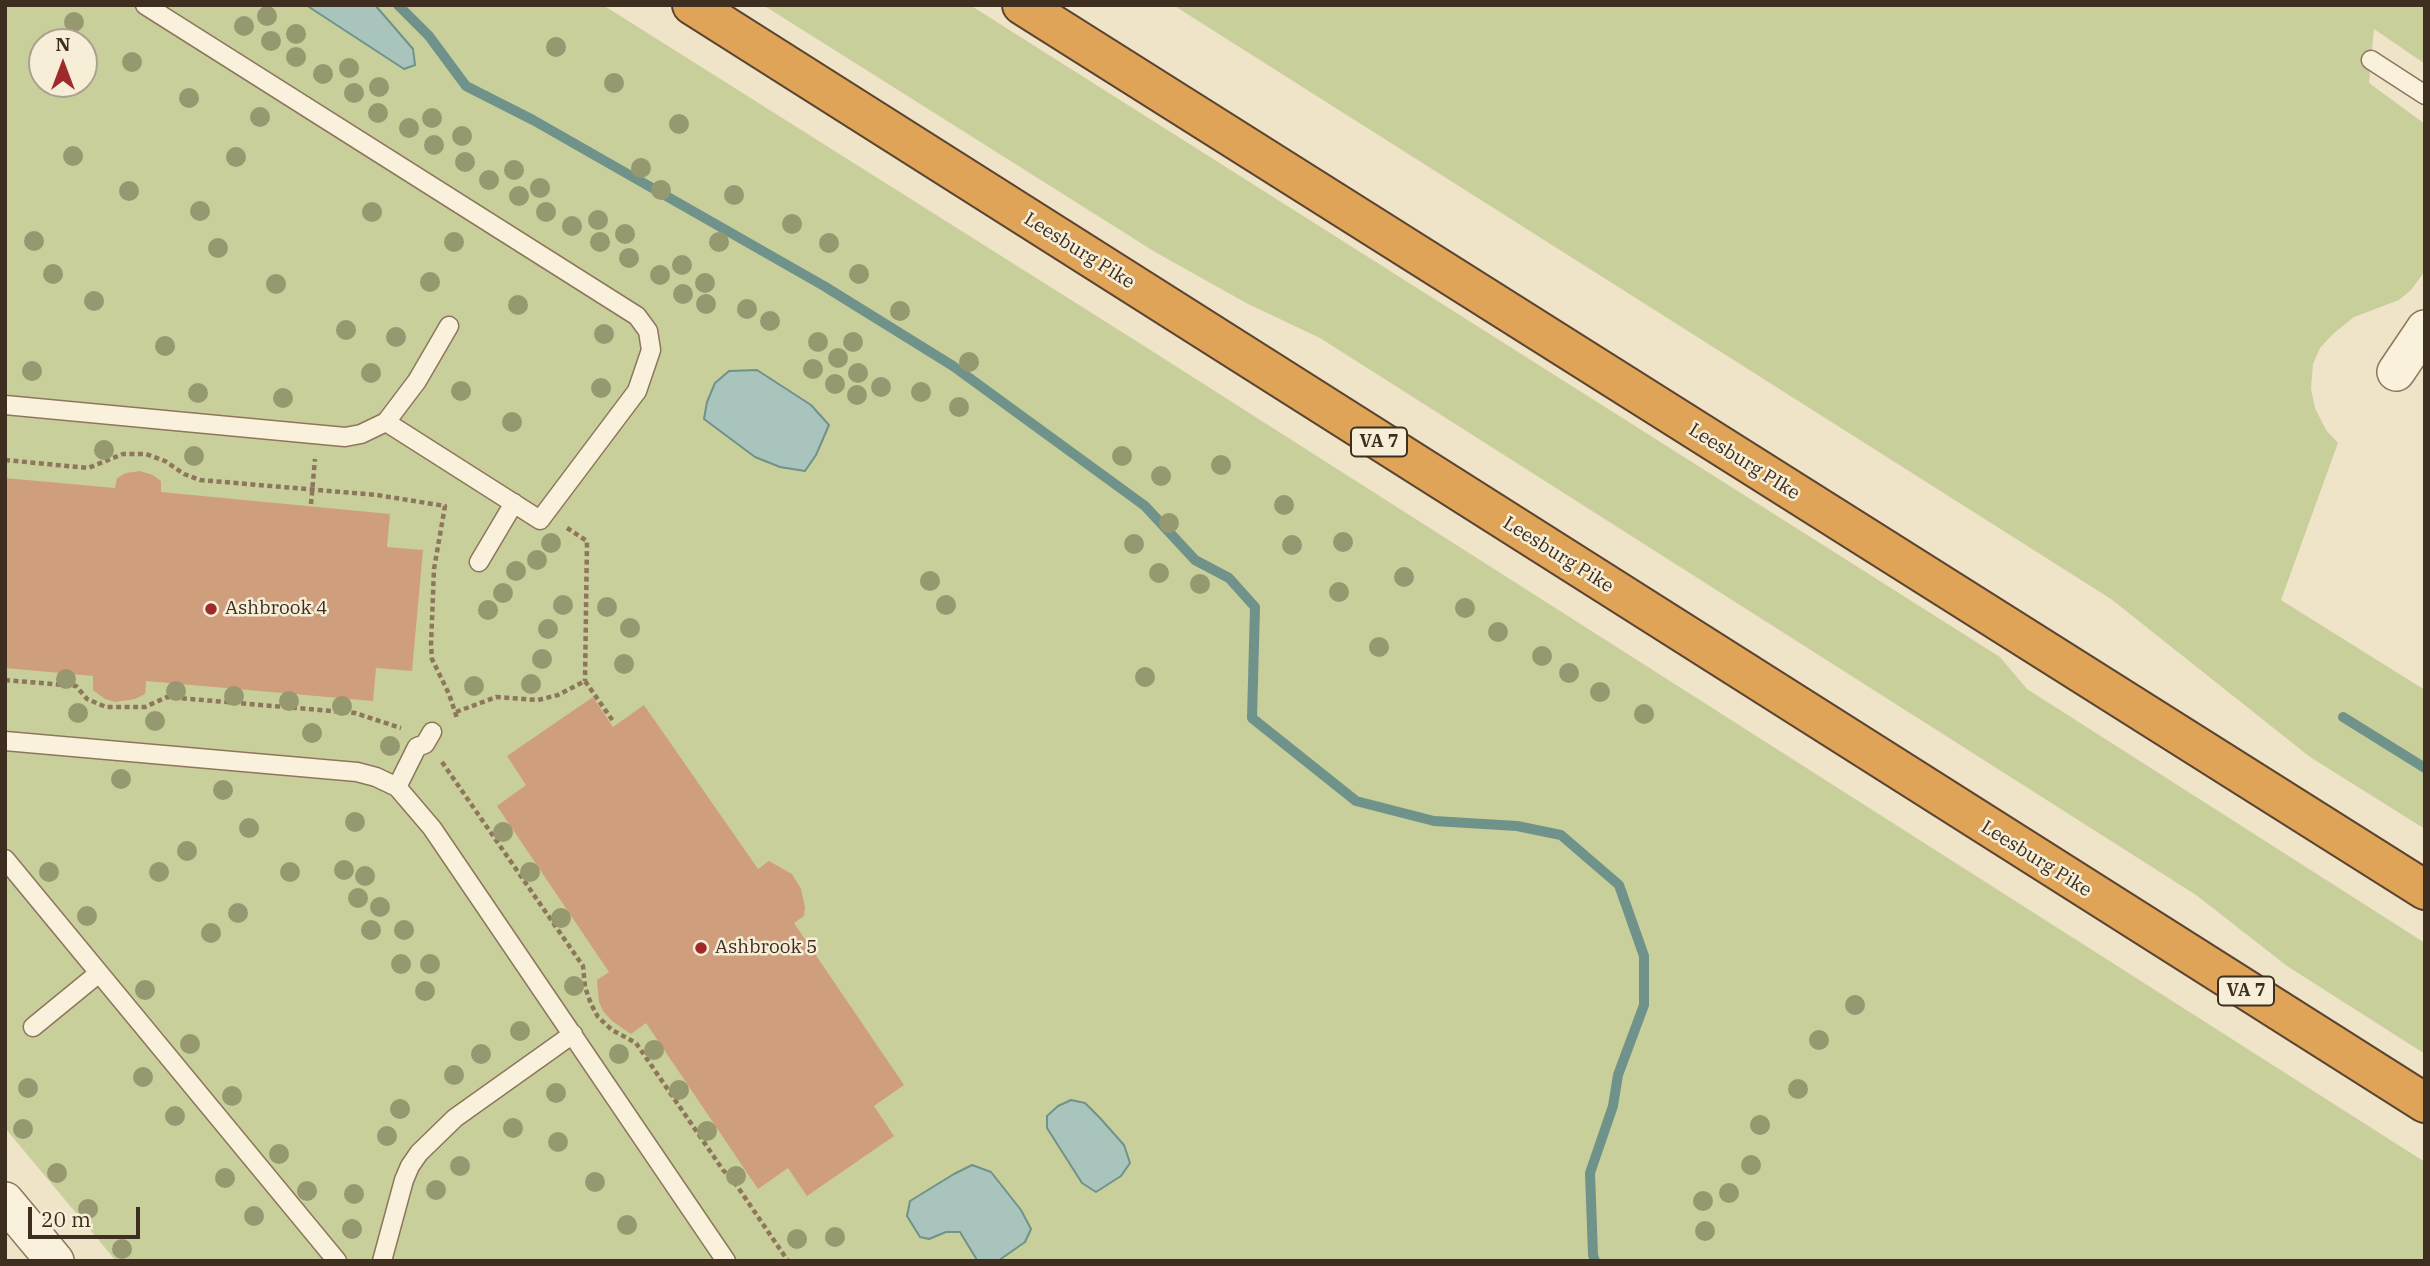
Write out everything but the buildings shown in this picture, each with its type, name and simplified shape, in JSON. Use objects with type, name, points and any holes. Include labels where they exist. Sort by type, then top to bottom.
[{"type":"highway","name":"Leesburg Pike","points":[[692,5],[2425,1103]]},
{"type":"highway","name":"Leesburg PIke","points":[[1022,5],[2425,890]]},
{"type":"street","points":[[2396,372],[2425,328]]},
{"type":"street","points":[[5,1201],[55,1261]]},
{"type":"lane","points":[[145,5],[637,316],[648,331],[651,350],[637,391],[540,520],[386,422]]},
{"type":"lane","points":[[2371,60],[2425,95]]},
{"type":"lane","points":[[5,405],[345,437],[386,422],[417,381],[449,326]]},
{"type":"lane","points":[[480,562],[514,503]]},
{"type":"lane","points":[[397,787],[418,747],[429,738]]},
{"type":"lane","points":[[5,741],[357,772],[397,787],[432,828],[726,1261]]},
{"type":"lane","points":[[5,859],[337,1261]]},
{"type":"lane","points":[[33,1027],[99,973]]},
{"type":"lane","points":[[382,1261],[404,1180],[419,1153],[455,1118],[573,1034]]},
{"type":"path","points":[[312,504],[317,434]]},
{"type":"path","points":[[5,460],[88,468],[123,454],[146,454],[200,480],[377,495],[444,506],[434,569],[430,645],[432,659],[456,712],[457,722]]},
{"type":"path","points":[[545,514],[587,541],[585,681],[612,721]]},
{"type":"path","points":[[5,680],[76,686],[87,699],[106,707],[126,709],[145,707],[167,697],[355,713],[429,738],[583,965],[585,987],[598,1017],[612,1030],[636,1042],[788,1261]]},
{"type":"path","points":[[456,712],[496,697],[538,700],[558,695],[585,681]]},
{"type":"green space","points":[[5,5],[603,5],[1141,344],[2425,1162],[2425,1261],[116,1261],[5,1128]]},
{"type":"green space","points":[[763,5],[970,5],[2000,657],[2027,689],[2425,943],[2425,1054],[2287,966],[2196,895],[1320,338],[1248,304],[1155,252]]},
{"type":"green space","points":[[1173,5],[2425,5],[2425,64],[2374,29],[2369,83],[2425,124],[2425,271],[2411,290],[2399,300],[2354,317],[2320,348],[2313,364],[2311,389],[2315,408],[2326,430],[2338,443],[2281,600],[2425,690],[2425,829],[2310,757],[2111,599]]},
{"type":"water","points":[[306,5],[375,5],[413,49],[415,65],[404,69]]},
{"type":"water","points":[[757,370],[811,405],[829,425],[816,455],[805,471],[780,467],[755,457],[704,419],[715,383],[729,371]]},
{"type":"water","points":[[1071,1100],[1085,1103],[1100,1118],[1124,1145],[1130,1163],[1121,1176],[1096,1192],[1082,1183],[1047,1128],[1047,1116],[1058,1106]]},
{"type":"water","points":[[972,1165],[991,1172],[1021,1210],[1031,1229],[1025,1242],[998,1261],[977,1260],[960,1232],[946,1232],[929,1239],[920,1237],[907,1216],[910,1201]]},
{"type":"waterway","points":[[398,5],[429,36],[466,86],[533,120],[824,286],[953,366],[1145,506],[1195,560],[1229,578],[1255,607],[1252,718],[1356,801],[1434,821],[1517,826],[1561,835],[1619,885],[1644,956],[1644,1005],[1618,1075],[1613,1106],[1590,1173],[1595,1261]]},
{"type":"waterway","points":[[2343,717],[2425,768]]},
{"type":"place","name":"Ashbrook 4","points":[[211,609]]},
{"type":"place","name":"Ashbrook 5","points":[[701,948]]}]
